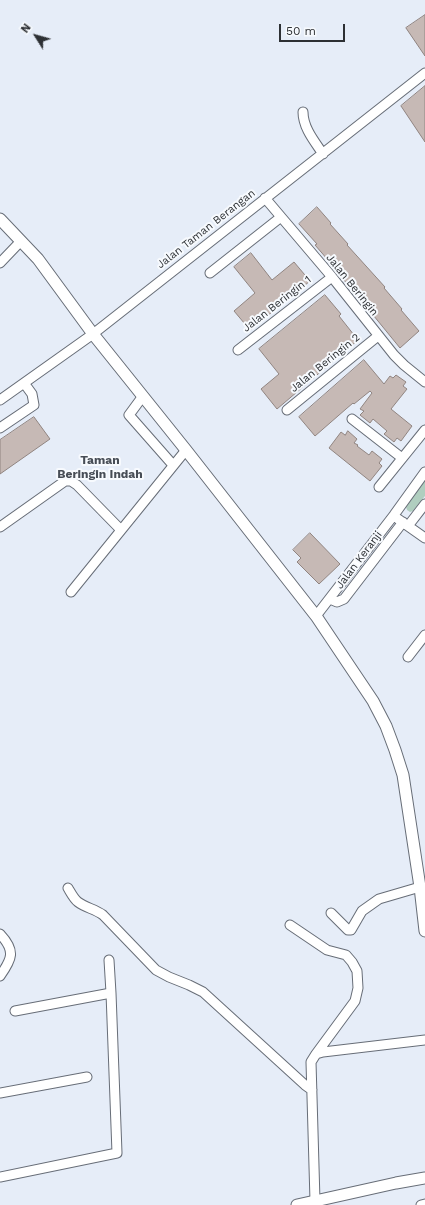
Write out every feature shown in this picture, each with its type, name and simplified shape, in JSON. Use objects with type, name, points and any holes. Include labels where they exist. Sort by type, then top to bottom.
[{"type":"street","name":"Jalan Taman Berangan","points":[[0,400],[93,334],[265,198],[324,154],[425,73]]},
{"type":"street","points":[[303,112],[303,118],[310,135],[324,154]]},
{"type":"street","name":"Jalan Beringin","points":[[265,198],[332,277],[394,355],[425,382]]},
{"type":"street","points":[[210,273],[281,217]]},
{"type":"street","points":[[0,219],[38,259],[93,334],[316,616],[373,701],[386,726],[402,775],[420,887],[425,931]]},
{"type":"street","points":[[0,263],[21,240]]},
{"type":"street","name":"Jalan Beringin 1","points":[[238,350],[332,277]]},
{"type":"street","name":"Jalan Beringin 2","points":[[287,410],[378,336]]},
{"type":"street","points":[[0,428],[34,405],[32,394],[24,383]]},
{"type":"street","points":[[143,396],[130,415],[173,466]]},
{"type":"street","points":[[352,419],[402,458]]},
{"type":"street","points":[[380,487],[425,430]]},
{"type":"street","points":[[71,592],[186,450]]},
{"type":"street","points":[[316,616],[394,515],[425,472]]},
{"type":"street","points":[[0,527],[65,481],[71,481],[77,484],[121,530]]},
{"type":"street","name":"Jalan Keranji","points":[[330,599],[337,602],[344,599],[406,524],[425,504]]},
{"type":"street","points":[[394,515],[425,538]]},
{"type":"street","points":[[408,657],[425,636]]},
{"type":"street","points":[[331,913],[348,930],[351,930],[362,911],[378,899],[420,887]]},
{"type":"street","points":[[68,888],[79,903],[102,915],[156,970],[203,992],[312,1090]]},
{"type":"street","points":[[290,925],[327,950],[346,955],[357,971],[358,988],[355,1001],[311,1062],[315,1201]]},
{"type":"street","points":[[0,934],[7,942],[11,952],[9,963],[0,976]]},
{"type":"street","points":[[0,1177],[117,1153],[109,960]]},
{"type":"street","points":[[15,1011],[111,993]]},
{"type":"street","points":[[316,1054],[425,1040]]},
{"type":"street","points":[[0,1093],[87,1077]]},
{"type":"street","points":[[297,1205],[425,1178]]},
{"type":"street","points":[[421,1205],[425,1204]]},
{"type":"green space","points":[[425,478],[425,496],[413,511],[410,512],[406,507]]},
{"type":"building","points":[[425,15],[425,56],[406,28]]},
{"type":"building","points":[[425,86],[425,142],[401,106]]},
{"type":"building","points":[[317,207],[348,244],[347,245],[385,287],[384,288],[402,309],[401,310],[419,331],[400,348],[369,310],[370,309],[333,268],[334,267],[315,245],[317,244],[299,224]]},
{"type":"building","points":[[251,253],[272,280],[294,262],[310,281],[250,330],[234,311],[255,293],[234,267]]},
{"type":"building","points":[[325,295],[341,314],[339,316],[358,340],[277,409],[261,389],[279,374],[259,349]]},
{"type":"building","points":[[364,360],[384,384],[390,376],[393,378],[396,375],[406,382],[403,386],[407,389],[391,409],[412,426],[401,441],[397,438],[394,442],[384,434],[387,431],[373,419],[370,423],[360,415],[364,411],[360,409],[372,393],[370,391],[354,404],[353,403],[315,436],[299,417]]},
{"type":"building","points":[[34,417],[50,439],[0,474],[0,440]]},
{"type":"building","points":[[348,431],[357,439],[354,443],[358,445],[357,446],[369,455],[372,451],[382,459],[379,463],[382,466],[370,481],[329,448],[341,432],[345,435]]},
{"type":"building","points":[[310,533],[340,564],[319,584],[297,562],[301,558],[293,550]]},
{"type":"district","name":"Taman Beringin Indah","points":[[100,467]]}]
